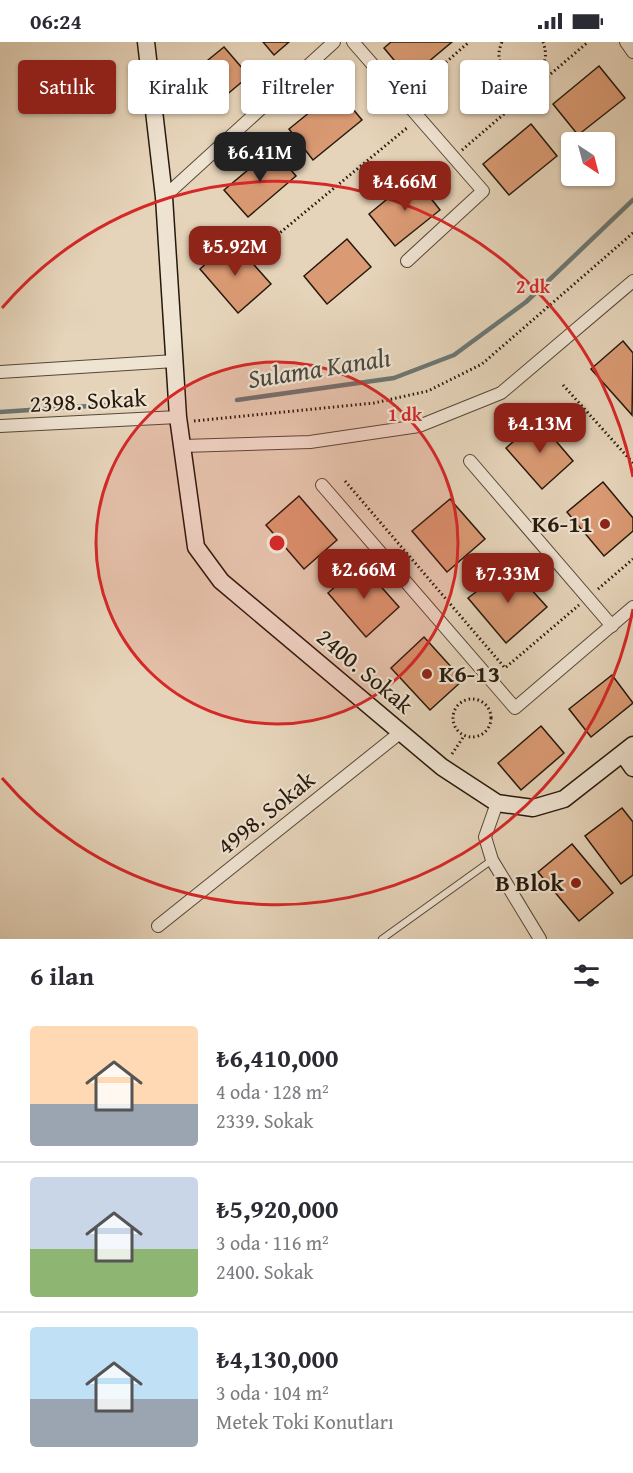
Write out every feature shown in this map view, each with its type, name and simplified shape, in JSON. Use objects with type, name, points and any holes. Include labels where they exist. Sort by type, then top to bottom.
[{"type":"main road","points":[[146,42],[164,197],[175,368]]},
{"type":"main road","name":"2400. Sokak","points":[[175,368],[186,419],[183,446],[196,548],[221,581],[400,732],[442,767],[497,803],[533,808],[564,799],[628,750]]},
{"type":"main road","points":[[628,750],[633,768]]},
{"type":"street","points":[[164,197],[334,42]]},
{"type":"street","points":[[353,42],[369,60]]},
{"type":"street","points":[[626,42],[633,52]]},
{"type":"street","points":[[406,261],[483,191],[416,114]]},
{"type":"street","points":[[183,446],[310,442],[419,426],[501,393],[633,281]]},
{"type":"street","points":[[0,372],[175,368]]},
{"type":"street","name":"2398. Sokak","points":[[0,426],[186,419]]},
{"type":"street","points":[[470,461],[612,626]]},
{"type":"street","points":[[322,485],[515,708],[633,607]]},
{"type":"street","name":"4998. Sokak","points":[[158,926],[400,732]]},
{"type":"street","points":[[497,803],[485,837],[492,860],[540,939]]},
{"type":"lane","points":[[381,939],[492,860]]},
{"type":"path","points":[[448,60],[469,42]]},
{"type":"path","points":[[500,60],[502,42]]},
{"type":"path","points":[[543,42],[545,56],[543,60]]},
{"type":"path","points":[[549,76],[588,42]]},
{"type":"path","points":[[453,157],[504,114]]},
{"type":"path","points":[[270,242],[419,118]]},
{"type":"path","points":[[186,419],[374,403],[428,391],[482,364],[633,233]]},
{"type":"path","points":[[563,385],[633,463]]},
{"type":"path","points":[[345,481],[506,668],[633,559]]},
{"type":"path","points":[[469,699],[481,701],[490,710],[492,717],[488,729],[478,737],[464,736],[453,722],[455,710],[469,699]]},
{"type":"path","points":[[442,767],[464,736]]},
{"type":"building","points":[[263,42],[289,42],[274,55]]},
{"type":"building","points":[[391,42],[452,42],[430,60],[394,60],[384,48]]},
{"type":"building","points":[[224,47],[241,67],[241,83],[229,93],[229,60],[208,60]]},
{"type":"building","points":[[599,66],[625,98],[582,132],[576,132],[553,104]]},
{"type":"building","points":[[355,112],[362,120],[313,160],[289,129],[307,114],[355,114]]},
{"type":"building","points":[[531,124],[557,156],[509,195],[483,164]]},
{"type":"building","points":[[273,149],[296,176],[248,217],[224,190]]},
{"type":"building","points":[[414,177],[440,210],[395,246],[369,214]]},
{"type":"building","points":[[347,239],[371,267],[327,304],[304,276]]},
{"type":"building","points":[[232,240],[271,284],[238,313],[200,269]]},
{"type":"building","points":[[623,341],[633,353],[632,415],[591,369]]},
{"type":"building","points":[[538,420],[573,461],[542,489],[506,448]]},
{"type":"building","name":"K6-11","points":[[603,482],[633,518],[633,531],[604,556],[567,512]]},
{"type":"building","points":[[299,496],[337,540],[304,569],[266,525]]},
{"type":"building","points":[[450,499],[485,539],[447,572],[412,531]]},
{"type":"building","points":[[361,564],[399,607],[366,637],[328,593]]},
{"type":"building","points":[[510,566],[547,607],[506,643],[468,598]]},
{"type":"building","name":"K6-13","points":[[424,637],[463,680],[430,710],[391,668]]},
{"type":"building","points":[[612,675],[633,703],[591,737],[569,709]]},
{"type":"building","points":[[541,726],[564,753],[521,790],[498,763]]},
{"type":"building","points":[[622,808],[633,822],[633,875],[621,884],[585,836]]},
{"type":"building","name":"B Blok","points":[[572,844],[613,893],[579,921],[538,872]]},
{"type":"waterway","name":"Sulama Kanalı","points":[[237,400],[394,378],[454,355],[526,302],[633,200]]},
{"type":"waterway","name":"Sulama Kanalı","points":[[0,412],[104,405]]},
{"type":"place","name":"K6-11","points":[[605,524]]},
{"type":"place","name":"K6-13","points":[[427,674]]},
{"type":"place","name":"B Blok","points":[[576,883]]}]
